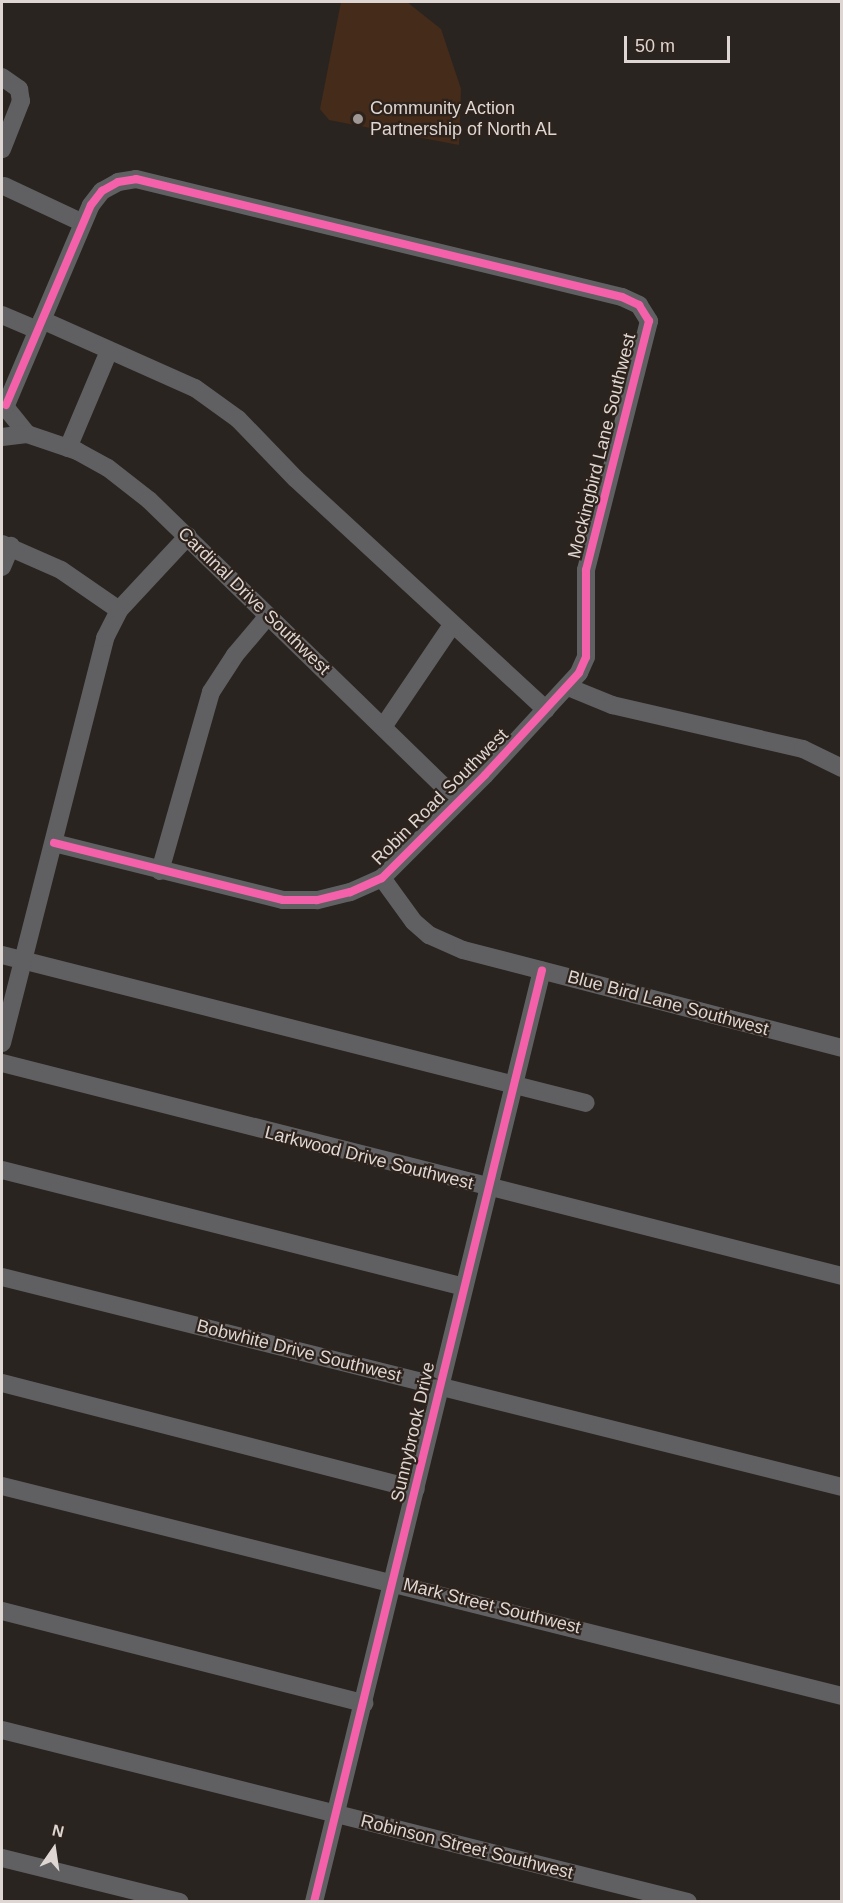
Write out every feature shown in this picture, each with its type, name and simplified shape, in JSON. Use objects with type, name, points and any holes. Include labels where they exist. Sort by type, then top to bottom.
[{"type":"street","points":[[2,77],[20,89],[21,101],[2,149]]},
{"type":"street","name":"Mockingbird Lane Southwest","points":[[83,223],[102,191],[118,182],[136,179],[639,305],[649,321],[586,570],[587,639]]},
{"type":"street","points":[[4,186],[83,223],[4,404],[27,434]]},
{"type":"street","points":[[2,315],[40,325],[109,351],[195,388],[238,419],[296,479],[546,710]]},
{"type":"street","points":[[68,447],[109,351]]},
{"type":"street","name":"Cardinal Drive Southwest","points":[[2,437],[27,434],[68,447],[108,468],[188,536],[458,801]]},
{"type":"street","points":[[2,1043],[54,843],[92,679],[105,638],[119,610],[188,536]]},
{"type":"street","points":[[2,567],[6,545],[60,570],[119,610]]},
{"type":"street","points":[[160,871],[211,692],[235,655],[268,616]]},
{"type":"street","points":[[383,727],[452,624]]},
{"type":"street","name":"Robin Road Southwest","points":[[54,843],[283,900],[317,900],[350,892],[382,878],[568,687],[586,657],[587,639]]},
{"type":"street","points":[[568,687],[612,705],[803,749],[842,768]]},
{"type":"street","name":"Blue Bird Lane Southwest","points":[[382,878],[414,922],[429,935],[462,950],[842,1048]]},
{"type":"street","points":[[2,956],[586,1103]]},
{"type":"street","name":"Sunnybrook Drive","points":[[314,1902],[416,1489],[462,1286],[542,970]]},
{"type":"street","name":"Larkwood Drive Southwest","points":[[2,1064],[842,1276]]},
{"type":"street","points":[[2,1170],[462,1286]]},
{"type":"street","name":"Bobwhite Drive Southwest","points":[[2,1278],[842,1487]]},
{"type":"street","points":[[2,1383],[416,1489]]},
{"type":"street","name":"Mark Street Southwest","points":[[2,1486],[393,1581],[842,1696]]},
{"type":"street","points":[[2,1611],[364,1703]]},
{"type":"street","name":"Robinson Street Southwest","points":[[2,1730],[688,1902]]},
{"type":"street","points":[[2,1858],[180,1902]]},
{"type":"shaded area","points":[[341,2],[407,2],[441,29],[461,89],[459,145],[329,120],[320,109]]},
{"type":"cycle path","points":[[6,405],[91,205],[102,191],[118,182],[136,179],[622,297],[639,305],[649,321],[586,570],[586,657],[579,673],[485,775],[382,878],[350,892],[317,900],[283,900],[54,843]]},
{"type":"cycle path","points":[[314,1902],[542,970]]},
{"type":"place","name":"Community Action Partnership of North AL","points":[[358,119]]}]
